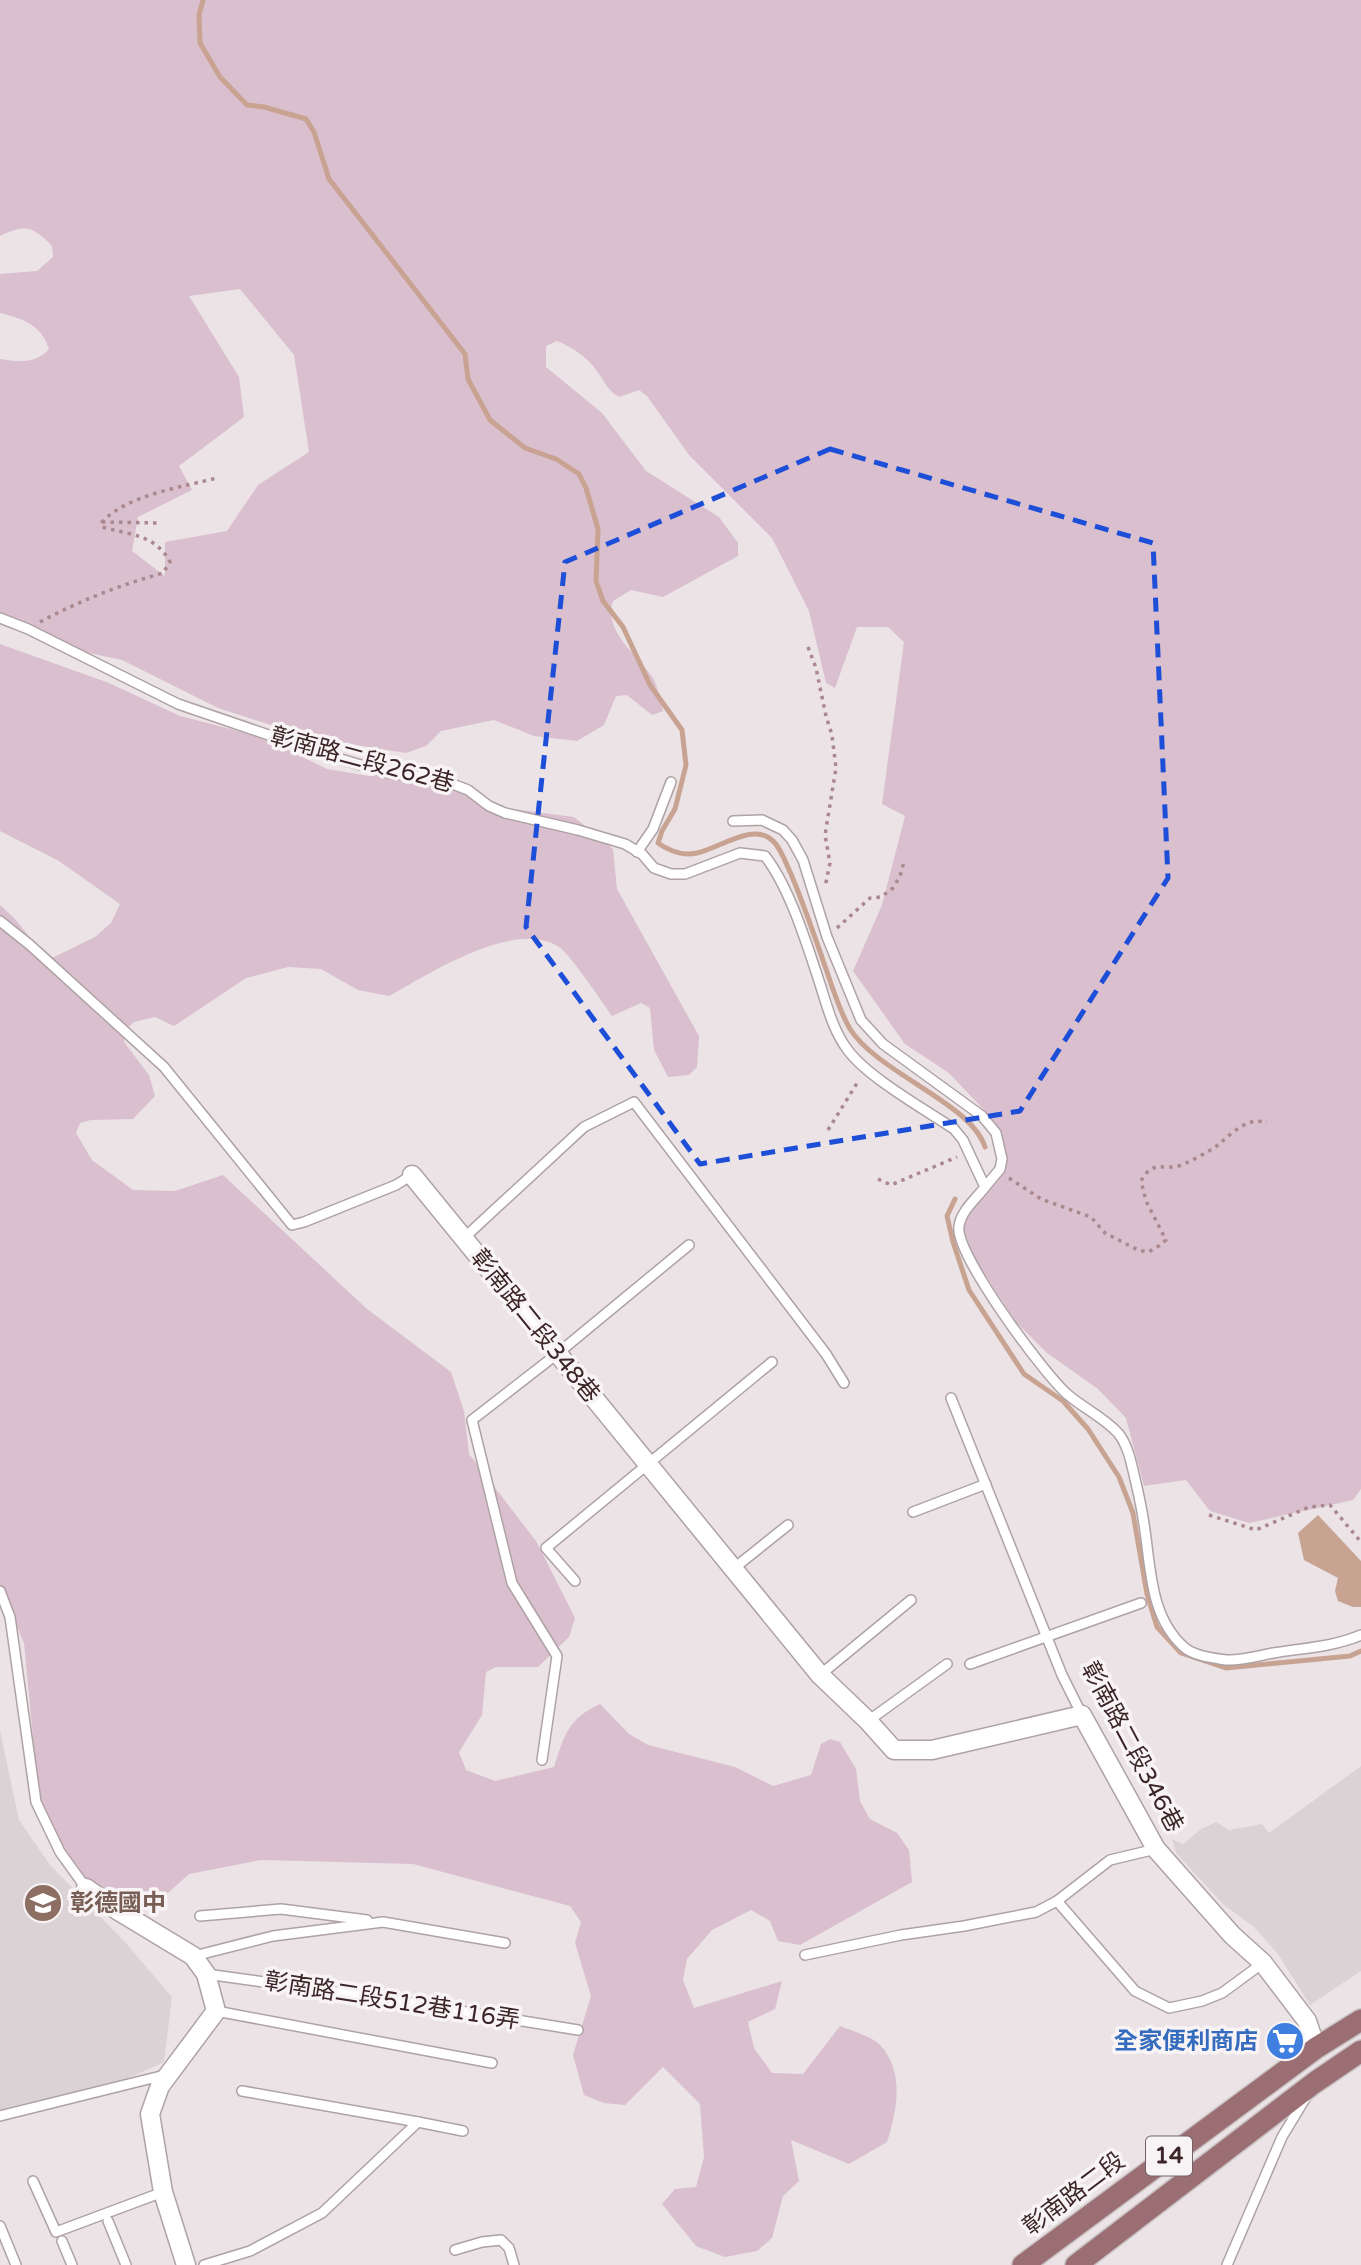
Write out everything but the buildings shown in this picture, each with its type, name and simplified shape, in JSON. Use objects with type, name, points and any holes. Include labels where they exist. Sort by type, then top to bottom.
[{"type":"main road","name":"彰南路二段","points":[[1023,2265],[1316,2048],[1361,2020]]},
{"type":"main road","name":"彰南路二段346巷","points":[[1314,2083],[1316,2048]]},
{"type":"main road","name":"14","points":[[1082,2261],[1314,2083],[1361,2052]]},
{"type":"main road","points":[[1067,2231],[1082,2261]]},
{"type":"street","name":"彰南路二段348巷","points":[[412,1175],[820,1675],[894,1750],[932,1750],[1082,1715]]},
{"type":"street","name":"彰南路二段346巷","points":[[1082,1715],[1156,1849],[1232,1935],[1263,1962],[1307,2021],[1316,2048]]},
{"type":"street","points":[[86,1888],[193,1956],[206,1974],[216,2011],[160,2086],[150,2114],[163,2192],[186,2265]]},
{"type":"lane","name":"彰南路二段262巷","points":[[0,618],[28,629],[178,704],[388,773],[440,779],[468,790],[489,806],[505,813],[625,844],[654,868],[671,874],[685,874],[740,853],[765,856],[783,887],[837,1032],[848,1050],[866,1069],[954,1129],[969,1152],[985,1187]]},
{"type":"lane","points":[[637,852],[653,829],[671,782]]},
{"type":"lane","points":[[733,821],[762,820],[783,830],[792,840],[803,860],[827,937],[861,1020],[883,1044],[982,1116],[996,1133],[1002,1159],[1000,1169],[966,1209],[959,1224],[958,1235],[984,1284],[1043,1367],[1068,1394],[1092,1410],[1119,1434],[1132,1465],[1139,1496],[1151,1582],[1159,1609],[1170,1630],[1186,1649],[1228,1660],[1342,1643],[1361,1635]]},
{"type":"lane","name":"彰南路二段348巷","points":[[0,920],[164,1068],[292,1224],[304,1222],[396,1185],[412,1175]]},
{"type":"lane","points":[[464,1238],[584,1127],[634,1101],[826,1354],[844,1383]]},
{"type":"lane","points":[[542,1760],[557,1656],[512,1583],[472,1420],[689,1245]]},
{"type":"lane","points":[[575,1581],[546,1548],[772,1362]]},
{"type":"lane","name":"彰南路二段346巷","points":[[951,1398],[1062,1675],[1082,1715]]},
{"type":"lane","points":[[913,1513],[986,1484]]},
{"type":"lane","points":[[733,1569],[788,1525]]},
{"type":"lane","points":[[0,1591],[10,1617],[36,1802],[60,1852],[86,1888]]},
{"type":"lane","points":[[820,1675],[911,1600]]},
{"type":"lane","points":[[970,1664],[1141,1602]]},
{"type":"lane","points":[[868,1721],[947,1664]]},
{"type":"lane","points":[[805,1955],[1036,1912],[1058,1900],[1110,1860],[1156,1849]]},
{"type":"lane","points":[[1058,1900],[1135,1991],[1169,2008],[1202,2001],[1222,1993],[1263,1962]]},
{"type":"lane","points":[[200,1916],[281,1909],[383,1922],[505,1943]]},
{"type":"lane","points":[[193,1956],[273,1936],[383,1922]]},
{"type":"lane","name":"彰南路二段512巷116弄","points":[[206,1974],[387,1999],[578,2030]]},
{"type":"lane","points":[[216,2011],[492,2063]]},
{"type":"lane","points":[[0,2116],[170,2074]]},
{"type":"lane","points":[[1227,2265],[1282,2137],[1314,2083]]},
{"type":"lane","points":[[242,2091],[463,2131]]},
{"type":"lane","points":[[204,2265],[250,2251],[321,2213],[418,2122]]},
{"type":"lane","points":[[33,2181],[56,2232],[163,2192]]},
{"type":"lane","points":[[108,2221],[126,2265]]},
{"type":"lane","points":[[0,2226],[16,2265]]},
{"type":"lane","points":[[454,2250],[501,2240],[509,2248],[514,2265]]},
{"type":"lane","points":[[62,2241],[72,2265]]},
{"type":"path","points":[[102,522],[111,512],[156,494],[217,478]]},
{"type":"path","points":[[102,522],[157,523]]},
{"type":"path","points":[[28,629],[68,608],[131,582],[163,573],[170,562],[163,549],[147,538],[102,527],[102,522]]},
{"type":"path","points":[[808,647],[816,668],[832,736],[836,768],[825,835],[830,863],[826,885],[817,905]]},
{"type":"path","points":[[827,937],[870,898],[881,897],[893,888],[904,862]]},
{"type":"path","points":[[828,1130],[866,1069]]},
{"type":"path","points":[[1000,1169],[1012,1181],[1041,1199],[1091,1217],[1105,1233],[1138,1250],[1148,1251],[1166,1240],[1146,1201],[1141,1181],[1146,1171],[1154,1166],[1181,1166],[1216,1146],[1237,1130],[1255,1121],[1267,1122]]},
{"type":"path","points":[[878,1179],[891,1185],[969,1152]]},
{"type":"path","points":[[1209,1515],[1256,1530],[1309,1507],[1330,1505],[1361,1542]]},
{"type":"highlighted area","points":[[830,449],[1153,543],[1168,878],[1020,1111],[700,1164],[526,927],[565,562]]},
{"type":"shaded area","points":[[0,0],[1361,0],[1361,1489],[1353,1500],[1249,1523],[1210,1511],[1186,1480],[1144,1486],[1126,1418],[1098,1389],[1047,1353],[1016,1322],[967,1247],[960,1226],[962,1204],[996,1170],[999,1156],[985,1111],[949,1073],[905,1044],[853,971],[882,905],[905,816],[882,804],[904,642],[888,627],[857,627],[835,688],[826,683],[809,611],[772,538],[689,455],[647,396],[639,390],[619,397],[577,352],[557,341],[546,346],[546,367],[602,413],[646,471],[719,517],[738,543],[738,556],[663,597],[631,590],[613,601],[611,612],[617,633],[653,678],[663,711],[652,715],[627,695],[616,696],[604,725],[577,741],[534,736],[494,720],[441,731],[426,746],[406,753],[311,738],[218,708],[122,660],[70,649],[0,622],[0,359],[33,360],[49,349],[36,328],[24,320],[0,313],[0,274],[37,271],[53,257],[52,246],[34,231],[22,229],[0,236]],"holes":[[[240,289],[294,355],[309,452],[258,485],[227,531],[165,542],[165,576],[132,551],[138,517],[192,490],[179,466],[244,417],[239,377],[189,296]]]},
{"type":"shaded area","points":[[0,644],[109,683],[180,716],[262,737],[327,769],[369,776],[442,774],[466,794],[506,808],[574,817],[613,849],[617,889],[699,1036],[697,1067],[689,1075],[668,1077],[654,1050],[650,1008],[641,1003],[612,1016],[564,951],[540,940],[519,939],[472,952],[389,996],[358,990],[321,969],[288,967],[246,978],[174,1026],[155,1017],[134,1022],[124,1031],[124,1042],[149,1075],[155,1096],[133,1119],[91,1120],[80,1123],[76,1133],[92,1160],[133,1190],[175,1191],[223,1175],[367,1309],[451,1372],[464,1411],[469,1454],[536,1541],[575,1618],[569,1637],[538,1667],[496,1667],[486,1672],[482,1715],[459,1752],[466,1770],[495,1781],[554,1767],[561,1746],[574,1722],[600,1704],[629,1734],[648,1745],[735,1767],[773,1786],[811,1775],[821,1744],[830,1739],[840,1742],[856,1769],[860,1801],[870,1819],[897,1833],[909,1850],[912,1882],[800,1945],[778,1941],[770,1921],[751,1910],[712,1930],[687,1959],[683,1980],[694,2008],[782,1981],[775,2009],[748,2022],[754,2048],[772,2073],[803,2074],[840,2026],[867,2036],[880,2045],[888,2056],[896,2079],[896,2104],[887,2142],[849,2164],[791,2140],[799,2181],[783,2196],[772,2238],[757,2251],[725,2257],[696,2246],[662,2204],[675,2189],[696,2187],[704,2157],[700,2104],[663,2067],[625,2105],[604,2103],[584,2095],[573,2055],[591,1996],[575,1943],[581,1922],[570,1906],[413,1864],[261,1860],[189,1874],[149,1910],[128,1914],[108,1907],[61,1849],[39,1801],[24,1643],[0,1588],[0,905],[48,960],[95,937],[111,923],[120,904],[59,861],[0,831]]},
{"type":"shaded area","points":[[1318,1515],[1361,1561],[1361,1607],[1338,1601],[1335,1591],[1338,1578],[1304,1560],[1298,1533]]},
{"type":"shaded area","name":"彰德國中","points":[[0,1731],[19,1820],[50,1865],[124,1941],[172,1997],[164,2062],[120,2082],[0,2112]]},
{"type":"shaded area","points":[[1361,1766],[1361,1971],[1310,2005],[1278,1954],[1254,1927],[1224,1905],[1176,1853],[1172,1839],[1183,1844],[1201,1829],[1216,1822],[1229,1830],[1262,1824],[1269,1833]]},
{"type":"waterway","points":[[203,0],[199,15],[200,43],[220,77],[247,105],[306,119],[314,132],[329,179],[465,354],[468,379],[490,420],[525,448],[556,459],[579,474],[598,529],[596,581],[603,601],[623,627],[650,685],[682,730],[686,765],[675,809],[658,843],[672,851],[688,854],[754,834],[764,835],[773,841],[781,852],[796,886],[836,999],[850,1029],[863,1045],[881,1060],[962,1116],[976,1131],[985,1147]]},
{"type":"waterway","points":[[955,1199],[947,1216],[969,1290],[1024,1374],[1063,1401],[1088,1429],[1119,1477],[1133,1513],[1147,1594],[1157,1627],[1181,1653],[1226,1668],[1350,1656],[1361,1651]]},
{"type":"place","name":"彰德國中","points":[[43,1903]]},
{"type":"place","name":"全家便利商店","points":[[1285,2041]]}]
